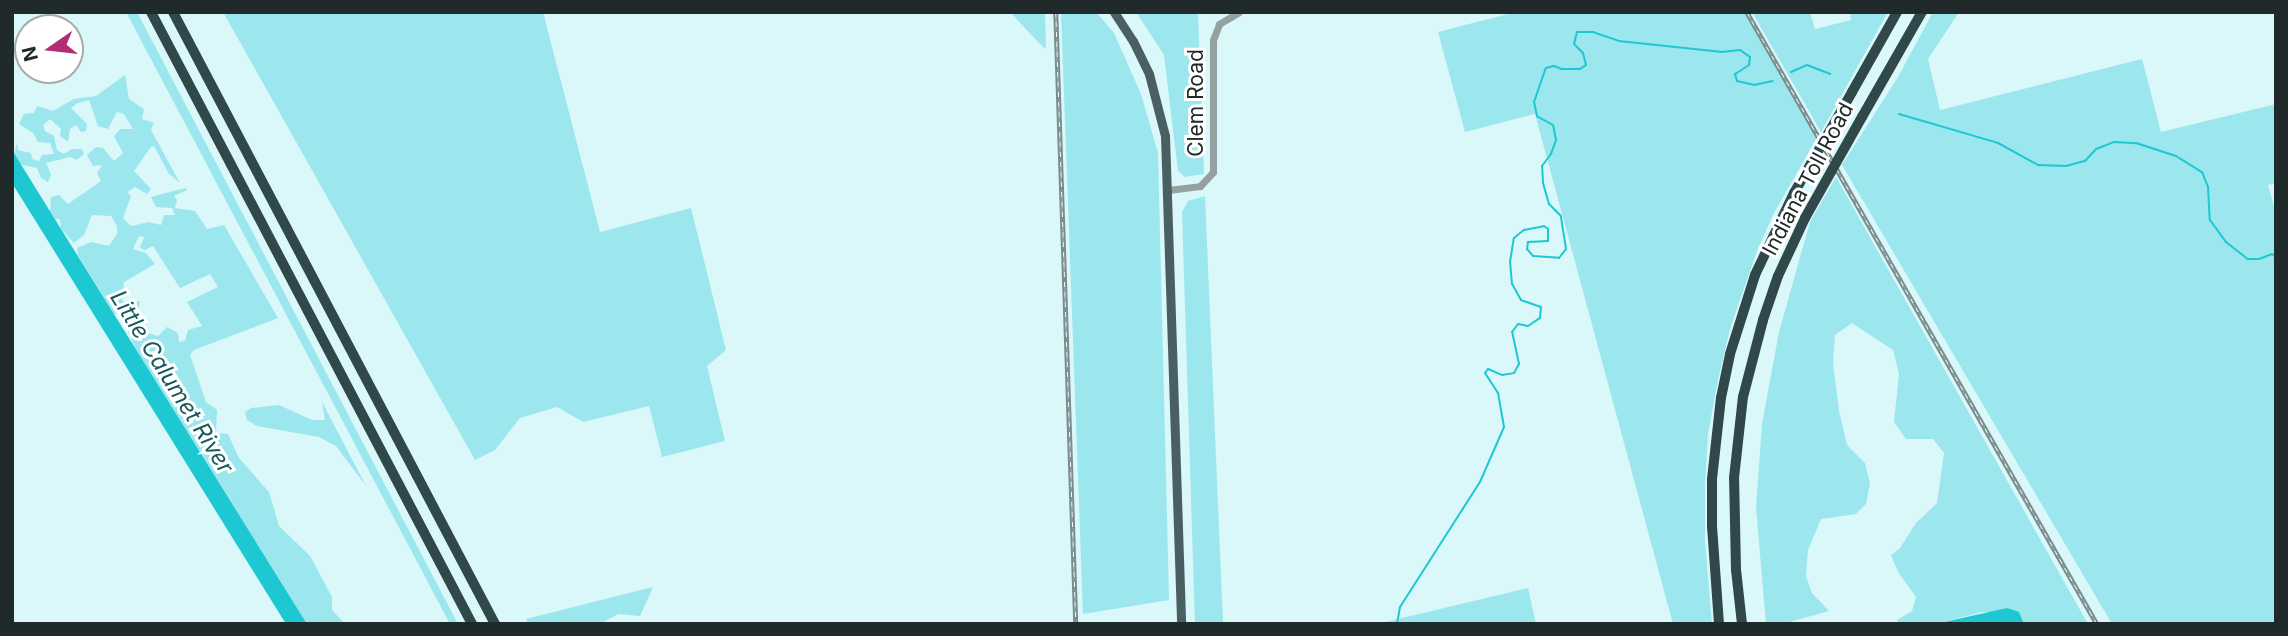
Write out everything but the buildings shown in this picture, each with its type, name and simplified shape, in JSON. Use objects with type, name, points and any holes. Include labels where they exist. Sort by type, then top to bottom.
[{"type":"highway","points":[[150,12],[472,624]]},
{"type":"highway","points":[[173,12],[495,624]]},
{"type":"highway","name":"Indiana Toll Road","points":[[1719,624],[1712,527],[1712,479],[1721,398],[1734,341],[1755,275],[1794,193],[1897,12]]},
{"type":"highway","name":"Indiana Toll Road","points":[[1742,624],[1735,559],[1734,489],[1743,397],[1763,320],[1778,276],[1805,218],[1922,12]]},
{"type":"main road","points":[[1114,12],[1140,52],[1153,85],[1165,136],[1181,624]]},
{"type":"street","name":"Clem Road","points":[[1168,190],[1200,186],[1213,172],[1213,46],[1219,24],[1239,12]]},
{"type":"shaded area","points":[[126,12],[137,12],[458,624],[450,624]]},
{"type":"shaded area","points":[[223,12],[543,12],[600,232],[691,208],[726,350],[707,366],[725,441],[662,457],[649,406],[583,422],[557,407],[520,418],[495,450],[475,460]]},
{"type":"shaded area","points":[[1010,12],[1045,12],[1046,49],[1041,45]]},
{"type":"shaded area","points":[[1061,12],[1096,12],[1114,33],[1141,94],[1158,153],[1169,600],[1083,614]]},
{"type":"shaded area","points":[[1136,12],[1198,12],[1204,174],[1185,177],[1178,171],[1164,55]]},
{"type":"shaded area","points":[[1516,12],[1744,12],[1818,136],[1774,213],[1757,251],[1730,329],[1718,380],[1708,434],[1705,486],[1705,540],[1712,624],[1673,624],[1535,114],[1465,132],[1438,32]]},
{"type":"shaded area","points":[[1752,12],[1810,12],[1815,29],[1851,20],[1850,12],[1888,12],[1821,132]]},
{"type":"shaded area","points":[[1933,12],[1959,12],[1928,59],[1940,110],[2142,59],[2161,132],[2276,104],[2276,183],[2268,185],[2276,213],[2276,624],[2112,624],[1842,165],[1898,77]]},
{"type":"shaded area","points":[[125,75],[129,99],[144,109],[142,119],[154,123],[151,130],[180,183],[169,174],[154,146],[151,147],[134,171],[151,189],[147,194],[135,187],[127,192],[131,196],[123,218],[131,226],[149,222],[161,225],[164,215],[175,215],[172,208],[156,207],[151,197],[185,188],[187,190],[174,196],[177,200],[175,208],[195,211],[207,229],[224,225],[278,318],[194,350],[190,355],[206,402],[217,410],[216,433],[228,434],[239,458],[269,492],[279,526],[310,556],[332,597],[332,610],[345,624],[307,624],[135,348],[126,327],[141,317],[143,322],[138,330],[158,336],[167,327],[178,333],[179,342],[185,341],[188,330],[202,326],[187,302],[218,287],[210,274],[180,288],[153,246],[145,250],[140,248],[144,237],[139,236],[133,249],[146,253],[155,264],[124,282],[122,300],[127,303],[140,301],[138,314],[114,314],[78,255],[77,248],[91,242],[109,246],[117,234],[117,226],[111,216],[92,215],[84,235],[74,243],[61,229],[60,219],[55,219],[50,211],[51,197],[59,195],[68,204],[101,181],[97,173],[102,165],[93,166],[87,155],[96,147],[103,148],[114,161],[123,153],[114,136],[120,129],[133,129],[124,114],[117,112],[108,129],[98,126],[89,100],[78,103],[71,108],[87,124],[86,131],[81,132],[76,125],[70,129],[68,142],[60,136],[61,129],[50,119],[43,125],[45,131],[54,136],[57,150],[64,154],[72,149],[82,149],[84,154],[77,160],[70,157],[46,163],[51,175],[48,182],[41,178],[37,168],[12,163],[17,143],[18,150],[31,153],[32,159],[39,161],[42,155],[54,154],[50,143],[38,142],[33,133],[19,124],[24,114],[34,113],[37,106],[53,111],[74,99],[96,96]]},
{"type":"shaded area","points":[[12,150],[307,624],[286,624],[12,183]]},
{"type":"shaded area","points":[[1836,177],[2088,624],[2024,624],[2019,612],[1982,612],[1935,624],[1898,624],[1897,620],[1912,611],[1916,597],[1898,572],[1891,555],[1900,548],[1916,523],[1937,503],[1944,453],[1933,439],[1906,439],[1894,422],[1899,374],[1893,350],[1852,323],[1835,335],[1833,363],[1839,411],[1847,445],[1865,463],[1870,483],[1866,504],[1856,514],[1821,519],[1808,550],[1806,576],[1812,593],[1829,611],[1782,624],[1766,624],[1756,507],[1762,424],[1779,332],[1810,222]]},
{"type":"shaded area","points":[[1205,196],[1223,624],[1195,624],[1182,212],[1188,201]]},
{"type":"shaded area","points":[[322,402],[366,486],[336,446],[319,437],[257,426],[247,420],[245,412],[251,408],[279,405],[312,420],[325,420]]},
{"type":"shaded area","points":[[653,587],[640,616],[618,614],[600,624],[529,624],[526,619]]},
{"type":"shaded area","points":[[1528,588],[1536,624],[1377,624]]},
{"type":"shaded area","points":[[2007,608],[2019,612],[2024,624],[1935,624]]},
{"type":"waterway","points":[[1397,624],[1400,607],[1480,482],[1504,427],[1498,393],[1485,373],[1488,369],[1502,375],[1514,373],[1519,364],[1512,332],[1518,324],[1528,326],[1540,318],[1541,307],[1521,300],[1512,284],[1510,262],[1514,238],[1524,230],[1544,226],[1548,229],[1548,241],[1528,242],[1527,249],[1533,256],[1559,258],[1566,249],[1561,216],[1549,204],[1543,183],[1542,166],[1551,154],[1556,140],[1553,125],[1537,116],[1534,102],[1546,68],[1554,66],[1580,69],[1586,65],[1583,53],[1574,44],[1577,32],[1593,32],[1619,41],[1722,52],[1740,50],[1750,57],[1749,65],[1735,74],[1737,81],[1754,85],[1773,81]]},
{"type":"waterway","points":[[1791,72],[1807,65],[1830,74]]},
{"type":"waterway","points":[[1899,114],[1998,143],[2038,165],[2066,166],[2085,161],[2096,149],[2114,142],[2136,143],[2176,156],[2202,172],[2208,187],[2210,220],[2226,242],[2248,259],[2259,259],[2272,254],[2276,257]]},
{"type":"railway","points":[[1056,12],[1076,624]]},
{"type":"railway","points":[[1747,12],[2097,624]]},
{"type":"water label","name":"Little Calumet River","points":[[172,382]]}]
